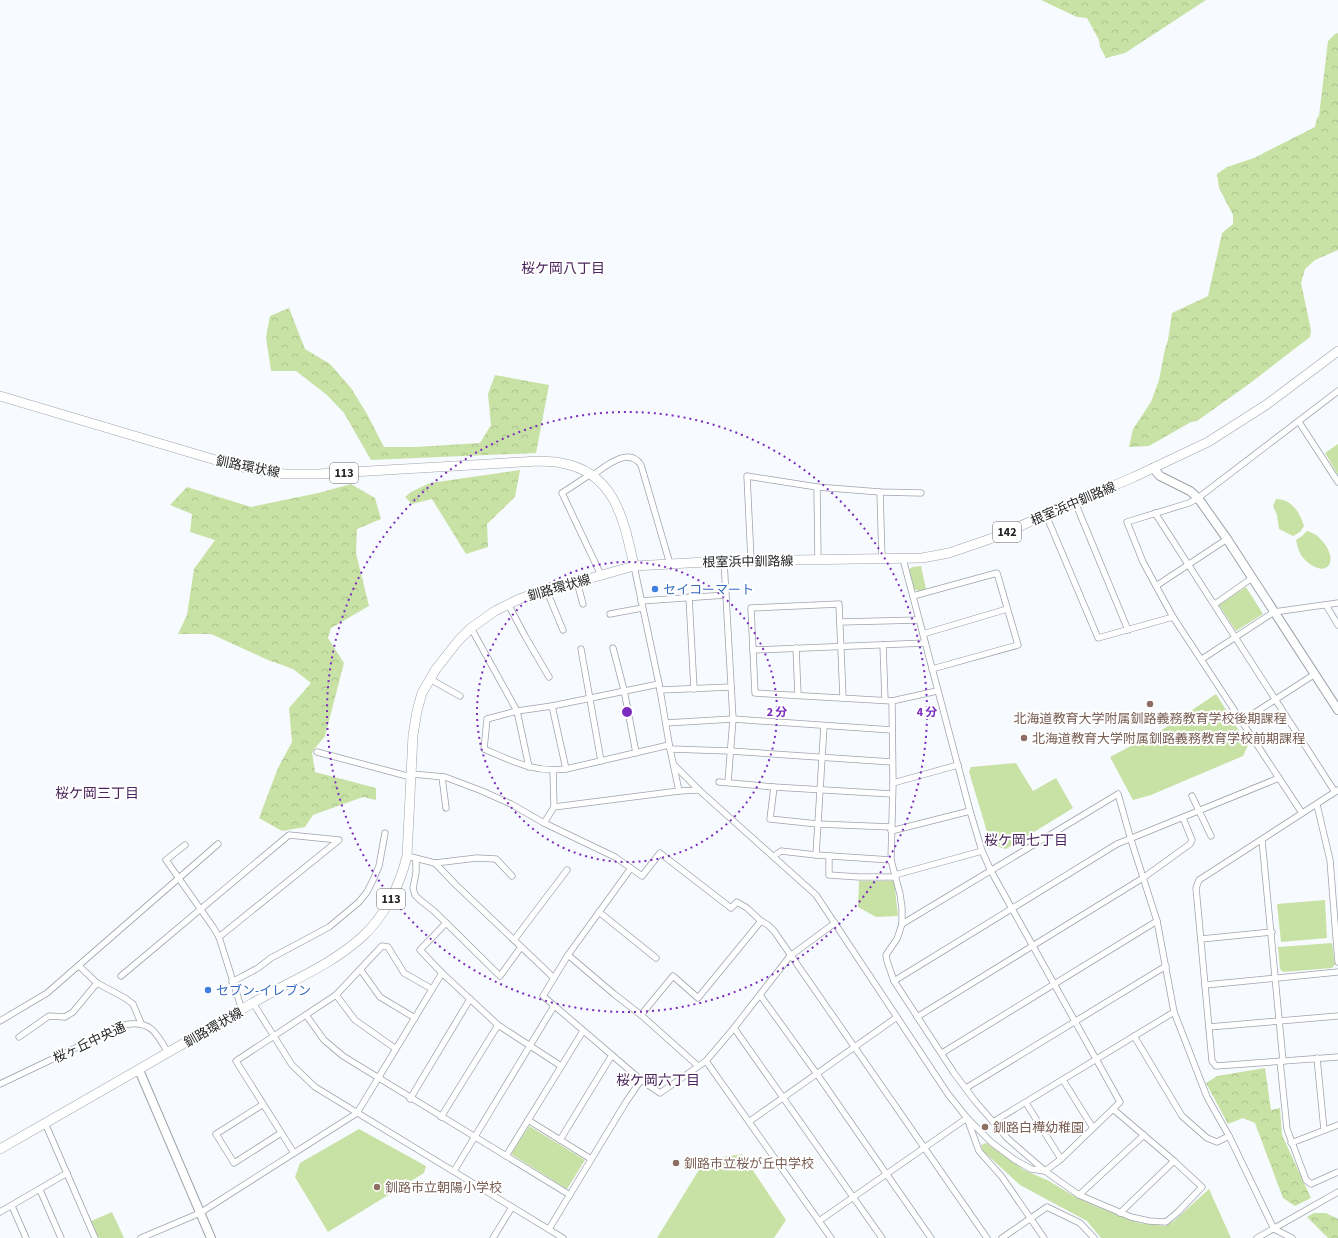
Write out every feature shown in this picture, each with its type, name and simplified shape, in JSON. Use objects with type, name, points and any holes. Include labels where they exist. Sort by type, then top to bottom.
[{"type":"main road","name":"根室浜中釧路線","points":[[634,566],[751,560],[903,559],[922,558],[949,553],[990,539],[1046,515],[1208,442],[1233,428],[1266,405],[1338,351]]},
{"type":"main road","name":"釧路環状線","points":[[0,396],[229,464],[260,471],[285,474],[318,474],[560,462],[581,468],[592,474],[612,495],[618,508],[634,566],[546,589],[508,604],[495,611],[471,628],[441,662],[422,694],[417,711],[413,735],[407,856],[392,897],[375,923],[363,937],[328,962],[253,1003],[0,1149]]},
{"type":"street","points":[[1302,814],[1174,617],[1143,562],[1127,522],[1189,503],[1198,498],[1338,391]]},
{"type":"street","points":[[1299,422],[1338,482]]},
{"type":"street","points":[[601,575],[562,493],[608,464],[623,457],[633,456],[641,464],[670,564]]},
{"type":"street","points":[[1153,468],[1160,476],[1190,491],[1198,498],[1227,539],[1338,710]]},
{"type":"street","points":[[751,560],[747,476],[817,487],[880,492],[921,493]]},
{"type":"street","points":[[817,487],[818,560]]},
{"type":"street","points":[[880,492],[882,559]]},
{"type":"street","points":[[1075,502],[1128,630]]},
{"type":"street","points":[[1156,514],[1276,700],[1337,791],[1199,880],[1196,888],[1212,1061],[1216,1066],[1338,1057]]},
{"type":"street","points":[[1046,515],[1098,638],[1174,617]]},
{"type":"street","points":[[1156,586],[1227,539]]},
{"type":"street","points":[[674,765],[699,790],[816,895],[948,1094],[967,1118],[991,1142],[1015,1160],[1031,1169],[1045,1171],[1061,1159],[1120,1102],[1032,946],[991,871],[982,851],[937,691],[903,559]]},
{"type":"street","points":[[724,561],[733,719],[728,782]]},
{"type":"street","points":[[634,566],[679,791]]},
{"type":"street","points":[[913,596],[998,573],[1018,645],[932,669]]},
{"type":"street","points":[[1215,604],[1252,578]]},
{"type":"street","points":[[577,582],[583,604]]},
{"type":"street","points":[[546,589],[563,630]]},
{"type":"street","points":[[641,602],[726,595]]},
{"type":"street","points":[[689,597],[694,689]]},
{"type":"street","points":[[1202,659],[1274,612],[1338,603]]},
{"type":"street","points":[[508,604],[548,677]]},
{"type":"street","points":[[843,697],[839,604],[751,608],[755,693],[843,697],[888,701],[937,691]]},
{"type":"street","points":[[1326,605],[1338,624]]},
{"type":"street","points":[[610,614],[642,608]]},
{"type":"street","points":[[923,634],[1007,609]]},
{"type":"street","points":[[840,622],[919,620]]},
{"type":"street","points":[[471,628],[517,711],[529,767]]},
{"type":"street","points":[[753,650],[925,643]]},
{"type":"street","points":[[883,645],[892,730],[893,783],[891,860],[902,908],[902,924],[897,939],[886,955],[894,981],[966,1088],[1007,1138],[1045,1171],[1079,1195],[1130,1217],[1149,1221],[1166,1222],[1202,1187],[1113,1109]]},
{"type":"street","points":[[613,648],[624,690],[636,753]]},
{"type":"street","points":[[796,648],[798,695]]},
{"type":"street","points":[[581,649],[601,761]]},
{"type":"street","points":[[1242,721],[1315,674]]},
{"type":"street","points":[[430,679],[460,696]]},
{"type":"street","points":[[731,687],[694,689],[659,687],[624,690],[552,706],[517,711],[487,719],[484,749],[522,766],[553,770],[566,769],[669,747],[892,762]]},
{"type":"street","points":[[552,706],[566,769]]},
{"type":"street","points":[[666,723],[733,719],[892,730]]},
{"type":"street","points":[[816,855],[824,726]]},
{"type":"street","points":[[317,752],[412,775],[442,777],[482,791],[511,804],[544,823],[615,857],[642,876],[660,853],[731,908],[736,902],[747,908],[774,931],[987,1238]]},
{"type":"street","points":[[893,783],[958,766]]},
{"type":"street","points":[[544,823],[554,807],[553,770]]},
{"type":"street","points":[[442,777],[446,808]]},
{"type":"street","points":[[894,981],[1117,844],[1131,840],[1279,778]]},
{"type":"street","points":[[719,782],[892,794]]},
{"type":"street","points":[[774,787],[770,819],[891,829],[970,811]]},
{"type":"street","points":[[554,807],[679,791],[699,790]]},
{"type":"street","points":[[902,924],[1118,794],[1157,921],[1174,1012],[1207,1097],[1229,1136],[1274,1229],[1292,1238]]},
{"type":"street","points":[[1192,796],[1211,836]]},
{"type":"street","points":[[1317,804],[1330,860],[1338,962]]},
{"type":"street","points":[[917,1017],[1143,878],[1190,844],[1192,840],[1183,818]]},
{"type":"street","points":[[232,982],[258,968],[271,958],[330,927],[359,902],[367,892],[379,866],[384,833]]},
{"type":"street","points":[[121,976],[289,835],[339,840],[219,937]]},
{"type":"street","points":[[1262,840],[1280,1020],[1286,1129],[1306,1180],[1311,1184],[1338,1172]]},
{"type":"street","points":[[0,1021],[47,994],[218,844]]},
{"type":"street","points":[[185,845],[166,860],[219,937],[242,1010]]},
{"type":"street","points":[[774,856],[781,851],[891,860]]},
{"type":"street","points":[[829,856],[829,875],[859,877],[895,876],[982,851]]},
{"type":"street","points":[[407,856],[435,863],[477,858],[496,860],[512,876]]},
{"type":"street","points":[[416,859],[416,873],[413,888],[415,895],[434,911],[500,976],[522,947]]},
{"type":"street","points":[[435,863],[455,884],[554,978]]},
{"type":"street","points":[[631,868],[568,955],[543,996],[641,1080],[660,1093],[706,1061],[734,1028],[790,956],[835,922]]},
{"type":"street","points":[[514,940],[567,870]]},
{"type":"street","points":[[599,912],[656,958]]},
{"type":"street","points":[[641,1015],[672,976],[698,998],[761,921]]},
{"type":"street","points":[[942,1054],[1157,921]]},
{"type":"street","points":[[446,923],[420,950],[442,973],[498,1025],[561,1066]]},
{"type":"street","points":[[1201,939],[1272,932]]},
{"type":"street","points":[[294,1153],[262,1105],[236,1061],[336,995],[382,946],[388,947],[404,973],[432,989]]},
{"type":"street","points":[[568,955],[641,1015],[698,1066]]},
{"type":"street","points":[[79,966],[97,983],[125,998],[132,1004],[141,1023]]},
{"type":"street","points":[[966,1088],[1166,966]]},
{"type":"street","points":[[360,969],[380,997],[415,1018]]},
{"type":"street","points":[[1205,985],[1338,972]]},
{"type":"street","points":[[141,1238],[200,1213],[357,1113],[442,973]]},
{"type":"street","points":[[19,1037],[49,1016],[65,1017],[73,1012],[97,983]]},
{"type":"street","points":[[336,995],[354,1020],[396,1048]]},
{"type":"street","points":[[760,995],[931,1238]]},
{"type":"street","points":[[410,1099],[470,999]]},
{"type":"street","points":[[253,1003],[292,1065],[315,1087],[563,1238]]},
{"type":"street","points":[[454,1171],[554,1006]]},
{"type":"street","points":[[993,1122],[1174,1012]]},
{"type":"street","points":[[306,1015],[324,1040],[343,1056],[410,1099],[570,1195]]},
{"type":"street","points":[[1209,1027],[1338,1016]]},
{"type":"street","points":[[750,1121],[897,1017]]},
{"type":"street","name":"桜ヶ丘中央通","points":[[0,1084],[124,1025],[133,1023],[141,1023],[148,1026],[155,1032],[168,1053]]},
{"type":"street","points":[[441,1117],[498,1025]]},
{"type":"street","points":[[734,1028],[882,1238]]},
{"type":"street","points":[[506,1156],[582,1031]]},
{"type":"street","points":[[1134,1036],[1182,1116],[1207,1138],[1217,1142],[1229,1136]]},
{"type":"street","points":[[560,1140],[612,1055]]},
{"type":"street","points":[[1317,1058],[1324,1130]]},
{"type":"street","points":[[706,1061],[750,1121],[831,1238]]},
{"type":"street","points":[[139,1070],[211,1238]]},
{"type":"street","points":[[549,1229],[626,1102],[641,1080]]},
{"type":"street","points":[[1063,1080],[1093,1128]]},
{"type":"street","points":[[1026,1103],[1061,1159]]},
{"type":"street","points":[[262,1105],[216,1134],[234,1163],[281,1133]]},
{"type":"street","points":[[819,1221],[967,1118]]},
{"type":"street","points":[[967,1118],[979,1151],[1002,1177],[1044,1238]]},
{"type":"street","points":[[528,1120],[591,1159]]},
{"type":"street","points":[[45,1123],[95,1238]]},
{"type":"street","points":[[1291,1143],[1338,1125]]},
{"type":"street","points":[[1079,1195],[1144,1135]]},
{"type":"street","points":[[1120,1212],[1174,1161]]},
{"type":"street","points":[[0,1212],[67,1173]]},
{"type":"street","points":[[40,1190],[61,1238]]},
{"type":"street","points":[[1257,1238],[1338,1192]]},
{"type":"street","points":[[12,1206],[26,1238]]},
{"type":"street","points":[[494,1238],[512,1207]]},
{"type":"street","points":[[1002,1238],[1047,1207],[1080,1223],[1094,1238]]},
{"type":"green space","points":[[1041,0],[1206,0],[1125,53],[1106,58],[1100,47],[1099,40],[1087,18],[1077,17]]},
{"type":"green space","points":[[1338,33],[1338,250],[1315,260],[1305,269],[1301,283],[1311,330],[1310,337],[1249,384],[1197,421],[1191,422],[1149,446],[1129,447],[1133,429],[1151,402],[1159,380],[1168,340],[1172,313],[1208,296],[1222,233],[1233,224],[1233,215],[1219,188],[1217,174],[1227,167],[1254,158],[1315,127],[1319,116],[1328,41]]},
{"type":"green space","points":[[289,308],[305,349],[330,364],[351,388],[367,414],[384,447],[416,447],[480,443],[491,425],[488,394],[495,375],[549,385],[536,453],[371,460],[344,413],[327,395],[296,371],[271,371],[266,337],[270,316]]},
{"type":"green space","points":[[1338,444],[1338,475],[1325,453]]},
{"type":"green space","points":[[520,470],[515,497],[487,524],[488,547],[466,554],[432,499],[412,504],[405,497],[411,492],[430,483]]},
{"type":"green space","points":[[351,484],[375,498],[381,519],[357,529],[356,553],[369,606],[331,628],[328,638],[344,663],[325,736],[312,752],[315,772],[376,788],[376,800],[363,797],[313,815],[305,827],[282,831],[259,818],[278,768],[292,742],[289,708],[311,683],[293,669],[268,660],[211,634],[178,634],[187,615],[194,569],[215,540],[190,532],[192,514],[170,505],[187,487],[251,507],[318,493]]},
{"type":"green space","points":[[1276,499],[1287,501],[1298,512],[1304,526],[1300,532],[1293,536],[1279,529],[1277,515],[1273,506]]},
{"type":"green space","points":[[1307,531],[1319,537],[1325,544],[1330,557],[1329,565],[1326,568],[1318,568],[1310,564],[1300,553],[1296,540]]},
{"type":"green space","points":[[921,566],[926,589],[919,591],[914,589],[909,569]]},
{"type":"green space","points":[[1246,587],[1263,614],[1236,631],[1219,605]]},
{"type":"green space","points":[[1216,694],[1248,745],[1243,756],[1151,795],[1133,800],[1110,757],[1165,728]]},
{"type":"green space","points":[[1016,763],[1033,791],[1056,778],[1073,808],[1006,849],[991,845],[969,772],[971,767]]},
{"type":"green space","points":[[859,881],[894,881],[898,916],[876,917],[858,907]]},
{"type":"green space","points":[[1325,900],[1327,938],[1281,942],[1277,904]]},
{"type":"green space","points":[[1332,943],[1335,964],[1332,968],[1283,972],[1280,969],[1278,947]]},
{"type":"green space","points":[[1265,1068],[1271,1110],[1280,1108],[1282,1135],[1311,1198],[1295,1206],[1283,1198],[1255,1123],[1243,1118],[1228,1124],[1206,1083],[1217,1076]]},
{"type":"green space","points":[[529,1126],[585,1160],[567,1189],[511,1154]]},
{"type":"green space","points":[[359,1129],[426,1166],[424,1173],[328,1232],[295,1177],[300,1163]]},
{"type":"green space","points":[[986,1143],[1024,1170],[1049,1181],[1072,1195],[1093,1205],[1139,1223],[1165,1226],[1174,1221],[1209,1189],[1231,1238],[1101,1238],[1087,1221],[1020,1185],[983,1151],[981,1145]]},
{"type":"green space","points":[[742,1154],[786,1220],[774,1238],[657,1238],[705,1160]]},
{"type":"green space","points":[[112,1212],[124,1238],[99,1238],[91,1221]]},
{"type":"green space","points":[[1314,1213],[1326,1213],[1338,1219],[1338,1238],[1328,1238],[1307,1217]]},
{"type":"place","name":"セイコーマート","points":[[655,589]]},
{"type":"place","name":"北海道教育大学附属釧路義務教育学校後期課程","points":[[1150,704]]},
{"type":"place","name":"北海道教育大学附属釧路義務教育学校前期課程","points":[[1024,738]]},
{"type":"place","name":"セブン-イレブン","points":[[208,990]]},
{"type":"place","name":"釧路白樺幼稚園","points":[[985,1127]]},
{"type":"place","name":"釧路市立桜が丘中学校","points":[[676,1163]]},
{"type":"place","name":"釧路市立朝陽小学校","points":[[377,1187]]},
{"type":"district","name":"桜ケ岡八丁目","points":[[563,268]]},
{"type":"district","name":"桜ケ岡三丁目","points":[[97,793]]},
{"type":"district","name":"桜ケ岡七丁目","points":[[1026,840]]},
{"type":"district","name":"桜ケ岡六丁目","points":[[658,1080]]}]
